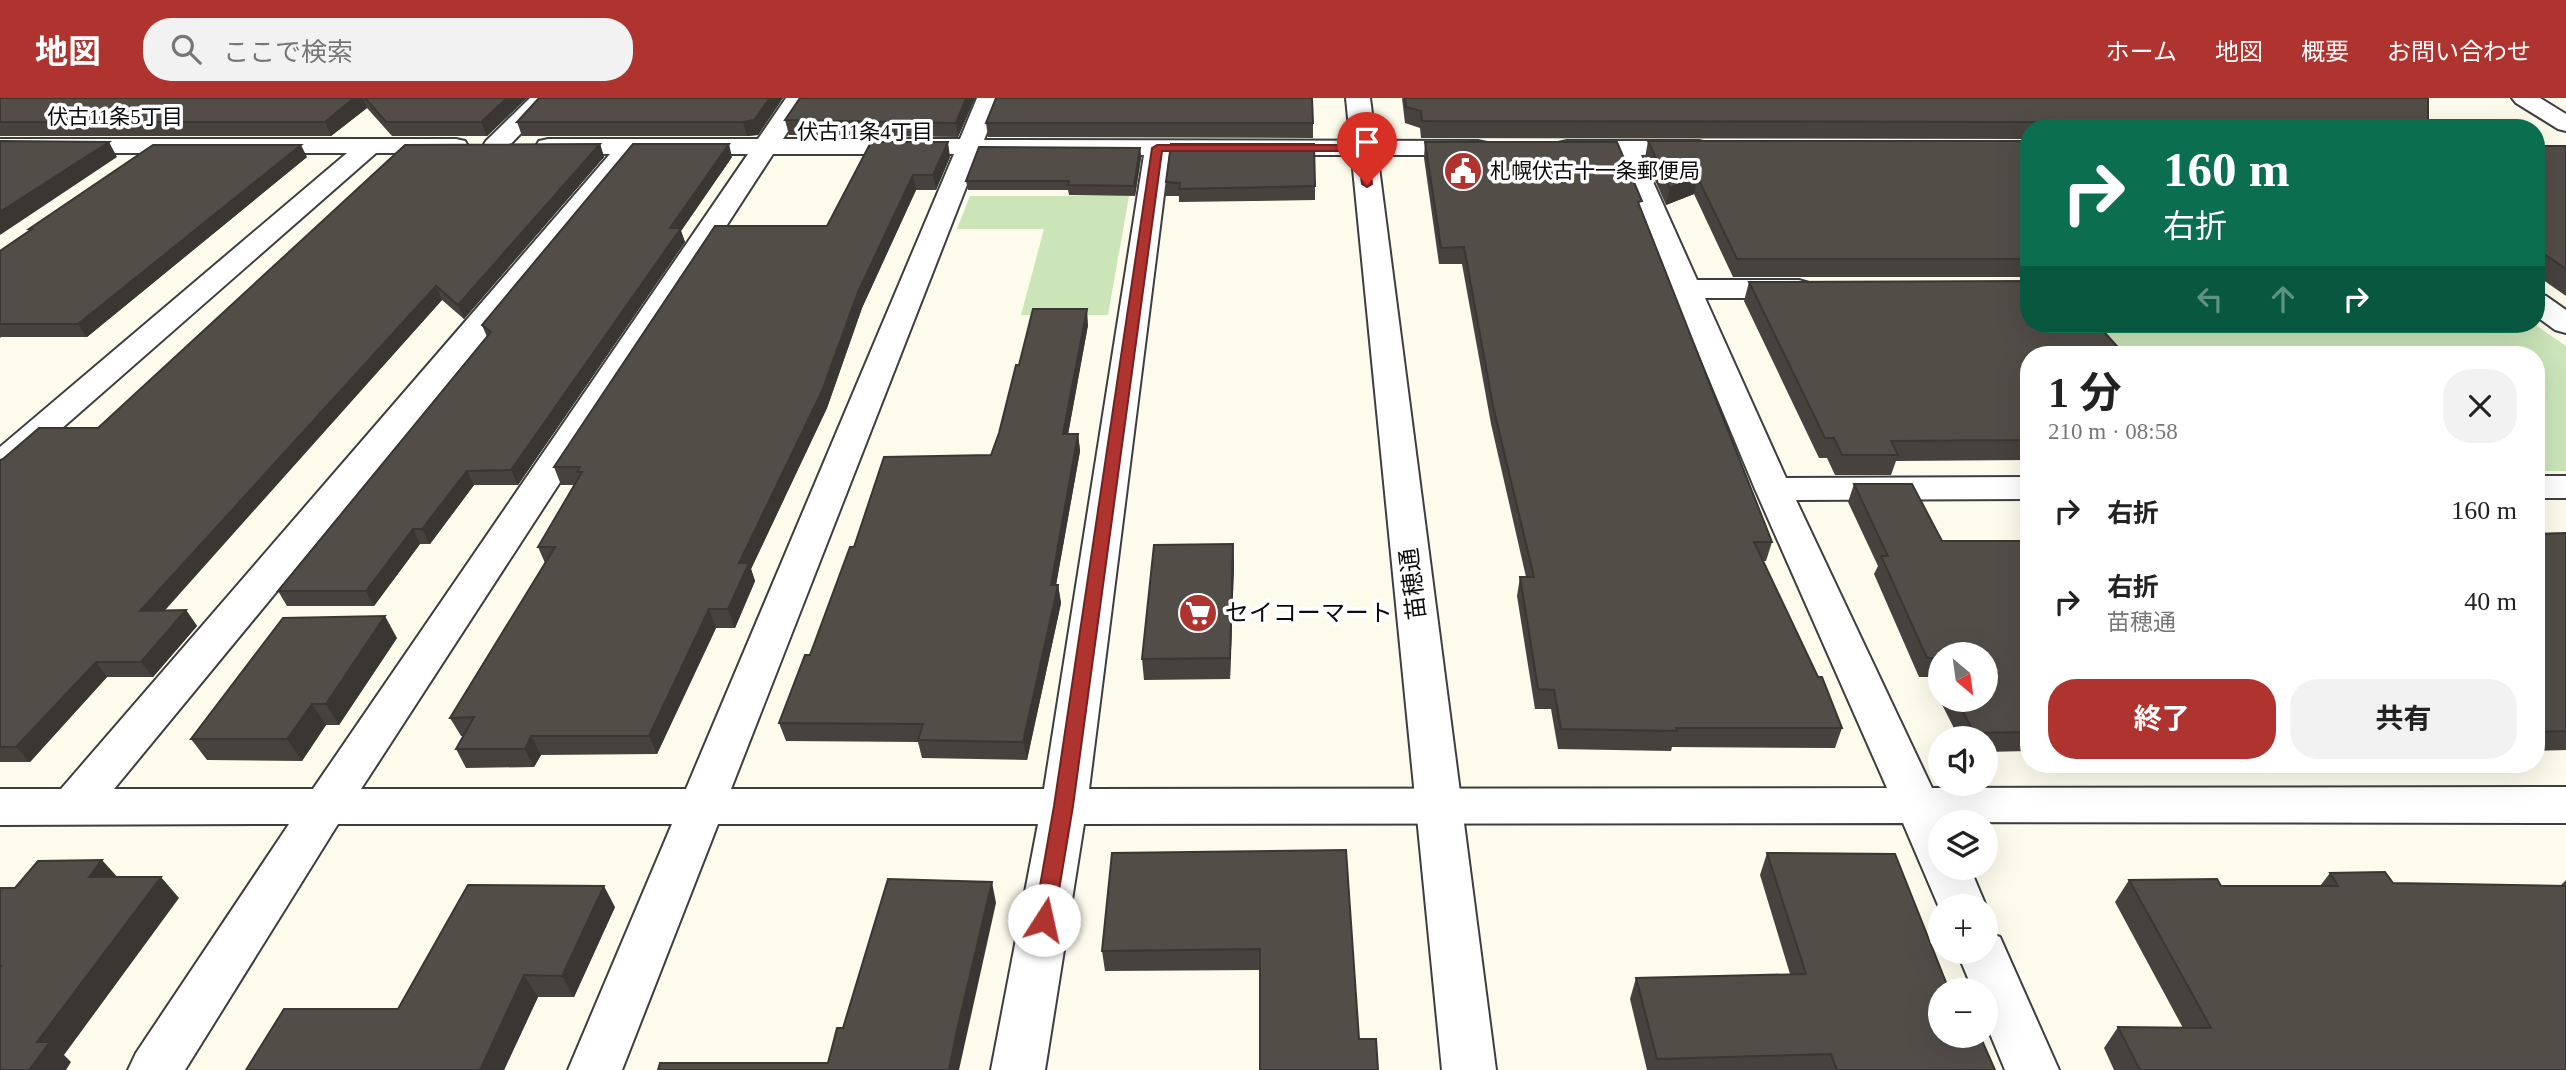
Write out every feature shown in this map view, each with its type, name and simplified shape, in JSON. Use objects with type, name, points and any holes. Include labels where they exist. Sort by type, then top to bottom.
[{"type":"street","points":[[495,146],[543,98]]},
{"type":"street","points":[[155,1070],[325,807],[798,98]]},
{"type":"street","points":[[595,1070],[989,98]]},
{"type":"street","name":"苗穂通","points":[[1358,98],[1469,1070]]},
{"type":"street","points":[[2524,98],[2566,124]]},
{"type":"street","points":[[0,146],[1501,148]]},
{"type":"street","points":[[119,169],[152,146]]},
{"type":"street","points":[[0,465],[369,146]]},
{"type":"street","points":[[72,807],[629,147]]},
{"type":"street","points":[[1018,1070],[1064,806],[1157,148]]},
{"type":"street","points":[[1542,148],[1722,148]]},
{"type":"street","points":[[1625,148],[1773,488],[1928,830]]},
{"type":"street","points":[[1688,289],[1821,289]]},
{"type":"street","points":[[2545,309],[2566,324]]},
{"type":"street","points":[[2545,487],[2566,487]]},
{"type":"street","points":[[1773,488],[2020,488]]},
{"type":"street","points":[[0,807],[2566,805]]},
{"type":"street","points":[[1987,964],[2032,1070]]},
{"type":"green space","points":[[970,196],[1129,196],[1108,315],[1021,315],[1044,229],[957,229]]},
{"type":"green space","points":[[2545,332],[2566,346],[2566,471],[2545,471],[2545,346],[2117,346],[2106,333]]},
{"type":"building","points":[[0,98],[354,98],[325,122],[0,122]]},
{"type":"building","points":[[365,98],[507,98],[481,122],[386,122]]},
{"type":"building","points":[[539,98],[770,98],[754,120],[743,122],[517,122]]},
{"type":"building","points":[[800,98],[966,98],[956,123],[785,120]]},
{"type":"building","points":[[996,98],[1312,98],[1313,123],[986,123]]},
{"type":"building","points":[[1405,98],[2428,98],[2428,119],[2020,119],[2020,122],[1422,121],[1421,111],[1406,107]]},
{"type":"building","points":[[0,141],[109,142],[0,212]]},
{"type":"building","points":[[1648,141],[2020,141],[2020,259],[1737,259],[1697,176],[1670,188]]},
{"type":"building","points":[[871,142],[948,142],[933,175],[913,175],[858,292],[822,391],[739,563],[749,563],[728,609],[709,609],[649,736],[531,736],[525,749],[456,749],[474,717],[450,718],[555,547],[538,547],[582,472],[577,472],[580,467],[554,467],[715,226],[827,226]]},
{"type":"building","points":[[1425,142],[1617,142],[1772,542],[1754,542],[1818,677],[1822,677],[1842,728],[1676,728],[1677,731],[1561,729],[1554,690],[1538,689],[1520,577],[1534,577],[1493,406],[1464,247],[1441,248]]},
{"type":"building","points":[[600,144],[458,305],[436,286],[140,611],[186,610],[141,662],[96,662],[16,747],[0,747],[0,460],[39,428],[98,428],[405,145]]},
{"type":"building","points":[[633,144],[729,144],[670,228],[681,228],[511,470],[467,471],[422,529],[413,529],[366,591],[278,591],[491,332],[482,325]]},
{"type":"building","points":[[1171,144],[1314,144],[1315,186],[1179,189],[1180,183],[1166,182]]},
{"type":"building","points":[[153,145],[301,145],[78,324],[0,324],[0,251]]},
{"type":"building","points":[[2545,146],[2566,146],[2566,269],[2545,255]]},
{"type":"building","points":[[979,147],[1140,148],[1134,186],[1068,185],[1069,181],[966,181]]},
{"type":"building","points":[[2020,281],[2020,333],[2105,333],[2117,346],[2020,346],[2020,440],[1891,441],[1898,455],[1842,455],[1834,438],[1825,438],[1749,282]]},
{"type":"building","points":[[1033,309],[1087,309],[1063,434],[1078,434],[1051,585],[1058,585],[1023,742],[918,740],[923,724],[779,723],[805,655],[810,655],[850,547],[854,547],[884,457],[991,455]]},
{"type":"building","points":[[1854,484],[1912,484],[1942,541],[2020,541],[2020,732],[1998,733],[1998,726],[1970,726],[1963,712],[1998,712],[1998,642],[1928,642],[1927,658],[1881,556],[1888,556]]},
{"type":"building","points":[[2566,533],[2566,731],[2545,732],[2545,534]]},
{"type":"building","points":[[1233,544],[1230,658],[1142,659],[1154,545]]},
{"type":"building","points":[[385,616],[326,704],[312,704],[287,739],[191,739],[283,618]]},
{"type":"building","points":[[1346,850],[1359,1039],[1376,1039],[1378,1070],[1260,1070],[1260,949],[1102,951],[1112,853]]},
{"type":"building","points":[[1767,853],[1895,854],[1928,937],[1928,964],[1939,964],[1944,978],[1928,978],[1928,1048],[1985,1048],[1995,1070],[1837,1070],[1831,1054],[1657,1059],[1636,978],[1806,974]]},
{"type":"building","points":[[102,860],[89,877],[161,877],[37,1042],[50,1042],[29,1070],[0,1070],[0,888],[15,888],[38,861]]},
{"type":"building","points":[[2385,872],[2393,883],[2566,886],[2566,1070],[2140,1070],[2118,1027],[2211,1028],[2129,880],[2217,879],[2221,886],[2338,886],[2330,873]]},
{"type":"building","points":[[888,879],[992,882],[949,1070],[658,1070],[660,1063],[828,1063],[837,1028],[843,1028]]},
{"type":"building","points":[[468,885],[604,886],[562,976],[524,975],[480,1070],[246,1070],[284,1009],[398,1009]]},
{"type":"place","name":"札幌伏古十一条郵便局","points":[[1463,171]]},
{"type":"place","name":"セイコーマート","points":[[1198,613]]},
{"type":"district","name":"伏古11条5丁目","points":[[115,117]]},
{"type":"district","name":"伏古11条4丁目","points":[[865,132]]},
{"type":"route","points":[[1044,920],[1064,806],[1157,148],[1363,148],[1367,184]]}]
